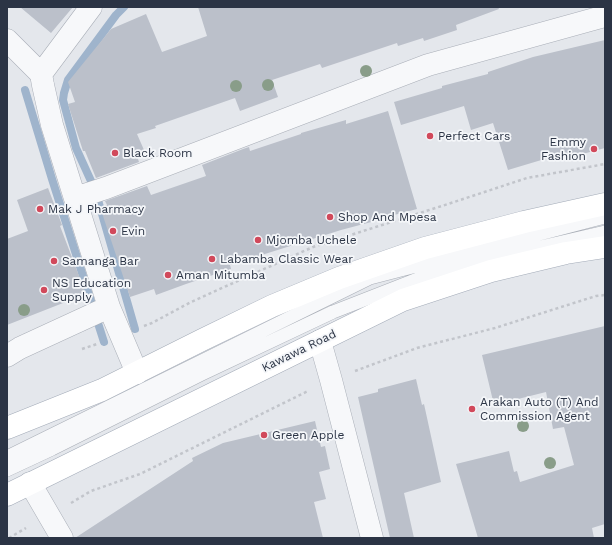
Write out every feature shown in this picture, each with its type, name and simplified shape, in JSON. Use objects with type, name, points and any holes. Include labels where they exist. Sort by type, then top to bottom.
[{"type":"main road","points":[[7,428],[102,390],[272,306],[339,278],[425,248],[524,222],[605,204]]},
{"type":"main road","name":"Kawawa Road","points":[[7,494],[402,300],[491,271],[566,253],[605,247]]},
{"type":"street","points":[[41,74],[91,7]]},
{"type":"street","points":[[75,198],[106,188],[428,65],[605,16]]},
{"type":"street","points":[[7,40],[41,74],[42,85],[52,125],[109,307],[137,373]]},
{"type":"street","points":[[7,356],[20,348],[109,307]]},
{"type":"street","points":[[320,341],[372,538]]},
{"type":"street","points":[[30,483],[62,538]]},
{"type":"lane","points":[[7,458],[370,278],[605,217]]},
{"type":"lane","name":"Kawawa Road","points":[[7,470],[202,374],[333,312],[438,271],[605,232]]},
{"type":"path","points":[[77,351],[152,323],[191,302],[313,247],[527,178],[605,164]]},
{"type":"path","points":[[9,538],[91,492],[140,474],[331,380],[417,348],[495,328],[596,296],[605,295]]},
{"type":"building","points":[[20,7],[73,7],[51,33]]},
{"type":"building","points":[[198,7],[498,7],[499,9],[456,25],[457,30],[424,41],[423,38],[398,46],[397,43],[322,68],[320,64],[272,80],[278,97],[240,111],[235,98],[155,126],[156,128],[137,134],[144,150],[136,153],[139,162],[96,178],[85,151],[83,151],[68,104],[75,102],[68,82],[111,29],[146,14],[162,52],[207,36]]},
{"type":"building","points":[[605,40],[605,148],[560,160],[558,155],[508,170],[493,123],[471,130],[464,106],[401,125],[394,102],[442,88],[442,86],[488,74],[488,72],[533,57]]},
{"type":"building","points":[[388,111],[417,209],[341,230],[230,265],[231,269],[156,295],[154,289],[130,297],[100,207],[107,205],[105,201],[147,186],[151,195],[206,176],[202,165],[243,149],[249,147],[250,151],[301,133],[346,120],[346,124]]},
{"type":"building","points":[[48,188],[62,225],[60,226],[86,294],[7,325],[7,239],[28,231],[17,200]]},
{"type":"building","points":[[605,326],[605,524],[592,528],[594,538],[478,538],[456,464],[509,451],[514,472],[517,471],[520,482],[574,465],[564,427],[553,429],[546,392],[494,405],[482,355]]},
{"type":"building","points":[[416,379],[422,405],[424,404],[441,482],[404,493],[414,538],[390,538],[358,397],[378,392],[378,389]]},
{"type":"building","points":[[315,421],[321,447],[325,446],[330,469],[319,472],[326,499],[314,502],[323,538],[75,538],[193,461],[192,458],[223,443]]},
{"type":"waterway","points":[[91,181],[76,148],[63,100],[64,93],[68,80],[116,15],[124,7]]},
{"type":"waterway","points":[[25,90],[104,342]]},
{"type":"waterway","points":[[98,200],[135,329]]},
{"type":"place","name":"Perfect Cars","points":[[430,136]]},
{"type":"place","name":"Emmy Fashion","points":[[594,149]]},
{"type":"place","name":"Black Room","points":[[115,153]]},
{"type":"place","name":"Mak J Pharmacy","points":[[40,209]]},
{"type":"place","name":"Shop And Mpesa","points":[[330,217]]},
{"type":"place","name":"Evin","points":[[113,231]]},
{"type":"place","name":"Mjomba Uchele","points":[[258,240]]},
{"type":"place","name":"Labamba Classic Wear","points":[[212,259]]},
{"type":"place","name":"Samanga Bar","points":[[54,261]]},
{"type":"place","name":"Aman Mitumba","points":[[168,275]]},
{"type":"place","name":"NS Education Supply","points":[[44,290]]},
{"type":"place","name":"Arakan Auto (T) And Commission Agent","points":[[472,409]]},
{"type":"place","name":"Green Apple","points":[[264,435]]}]
